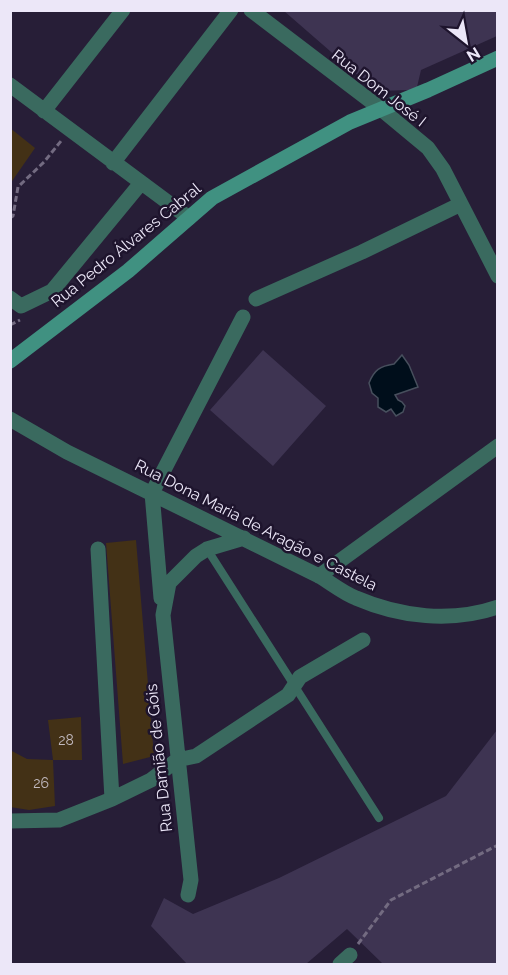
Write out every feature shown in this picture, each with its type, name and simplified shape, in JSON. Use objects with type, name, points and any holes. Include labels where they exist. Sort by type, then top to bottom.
[{"type":"street","points":[[44,111],[123,10]]},
{"type":"street","points":[[113,163],[231,10]]},
{"type":"street","name":"Rua Dom José I","points":[[251,10],[381,109],[428,148],[443,169],[498,276]]},
{"type":"street","name":"Rua Pedro Álvares Cabral","points":[[10,361],[128,271],[212,198],[350,122],[498,58]]},
{"type":"street","points":[[10,84],[189,218]]},
{"type":"street","points":[[10,298],[21,306],[52,291],[141,183]]},
{"type":"street","points":[[256,299],[362,252],[461,204]]},
{"type":"street","points":[[152,493],[243,317]]},
{"type":"street","name":"Rua Dona Maria de Aragão e Castela","points":[[10,419],[67,452],[244,538],[271,554],[319,576],[354,597],[397,612],[438,617],[498,607]]},
{"type":"street","points":[[319,576],[498,446]]},
{"type":"street","name":"Rua Damião de Góis","points":[[152,493],[177,760],[191,880],[188,895]]},
{"type":"street","name":"Rua Damião de Góis","points":[[163,615],[169,583],[196,556],[207,549],[244,538]]},
{"type":"street","points":[[98,549],[112,799]]},
{"type":"street","points":[[10,821],[59,820],[112,799],[151,780],[177,760],[196,756],[288,695],[300,677],[363,640]]},
{"type":"lane","points":[[207,549],[378,818]]},
{"type":"path","points":[[10,218],[14,216],[12,212],[18,187],[44,162],[70,130]]},
{"type":"path","points":[[345,960],[391,900],[498,844]]},
{"type":"shaded area","points":[[284,11],[497,11],[497,36],[421,70],[417,87],[410,90],[376,91]]},
{"type":"shaded area","points":[[263,350],[326,406],[273,466],[210,410]]},
{"type":"shaded area","points":[[497,730],[497,964],[383,964],[347,929],[306,964],[187,964],[151,926],[164,898],[193,914],[279,878],[446,796]]},
{"type":"water","points":[[402,355],[418,387],[395,395],[405,406],[403,412],[396,416],[391,409],[386,412],[378,407],[378,398],[372,393],[369,383],[378,369],[394,364]]},
{"type":"building","points":[[10,128],[35,148],[10,184]]},
{"type":"building","points":[[136,540],[154,756],[123,764],[106,543]]},
{"type":"building","points":[[81,717],[82,760],[53,760],[48,720]]},
{"type":"building","points":[[10,750],[27,759],[53,760],[55,806],[29,810],[10,807]]}]
